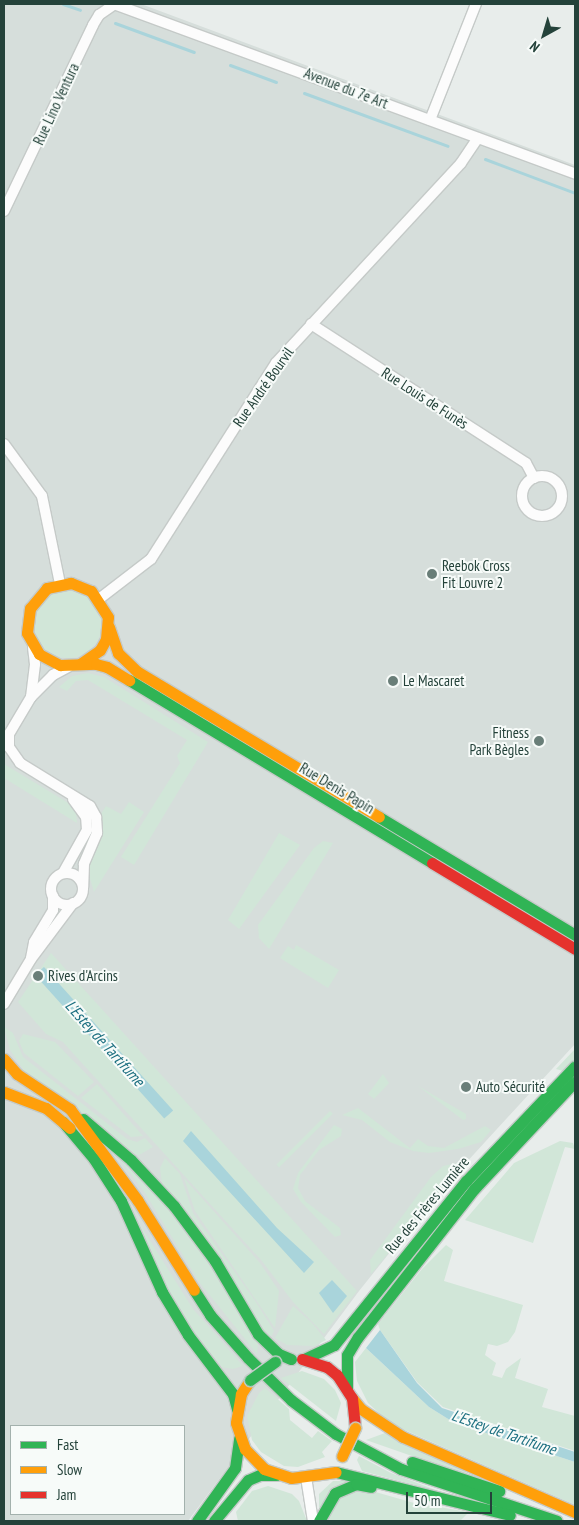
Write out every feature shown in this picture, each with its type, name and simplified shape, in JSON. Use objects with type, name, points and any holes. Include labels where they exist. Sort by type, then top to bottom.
[{"type":"street","name":"Avenue du 7e Art","points":[[115,4],[575,174]]},
{"type":"street","name":"Rue Lino Ventura","points":[[4,211],[93,25],[99,15],[115,4]]},
{"type":"street","points":[[430,120],[476,4]]},
{"type":"street","name":"Rue André Bourvil","points":[[99,599],[141,568],[160,548],[276,363],[461,163],[478,138]]},
{"type":"street","name":"Rue Louis de Funès","points":[[311,324],[526,462],[534,478]]},
{"type":"street","points":[[4,444],[42,496],[60,584]]},
{"type":"street","points":[[4,1004],[31,959],[65,910],[81,897],[84,864],[98,825],[90,806],[20,764],[9,747],[9,734],[30,697],[53,675],[100,650],[108,627],[99,599],[82,586],[60,584],[47,588],[30,608],[26,620],[35,664],[30,697]]},
{"type":"street","name":"Rue Denis Papin","points":[[108,627],[118,653],[138,672],[575,935]]},
{"type":"street","points":[[32,645],[49,661],[76,664]]},
{"type":"street","name":"Rue Denis Papin","points":[[76,664],[107,667],[575,949]]},
{"type":"street","points":[[31,959],[34,942],[53,910],[53,881],[64,873],[87,830],[82,809],[68,792]]},
{"type":"street","points":[[64,873],[74,874],[83,886]]},
{"type":"street","points":[[53,896],[64,904],[73,903]]},
{"type":"street","points":[[4,1058],[4,1072]]},
{"type":"street","points":[[4,1058],[18,1074],[70,1109],[111,1141],[174,1206],[215,1261],[258,1334],[279,1354],[291,1359]]},
{"type":"street","name":"Rue des Frères Lumière","points":[[304,1359],[334,1345],[466,1181],[534,1106],[575,1066]]},
{"type":"street","name":"Rue des Frères Lumière","points":[[349,1393],[347,1355],[358,1337],[481,1182],[575,1081]]},
{"type":"street","points":[[4,1092],[26,1098],[63,1122],[101,1153]]},
{"type":"street","points":[[70,1109],[138,1201],[204,1308],[248,1358],[313,1417],[349,1441],[409,1472],[557,1521]]},
{"type":"street","points":[[63,1122],[94,1159],[121,1201],[162,1292],[188,1335],[233,1394],[237,1409],[239,1436],[235,1468],[196,1521]]},
{"type":"street","points":[[237,1409],[250,1380],[276,1362],[304,1359],[327,1367],[376,1420],[403,1437],[575,1512]]},
{"type":"street","points":[[318,1474],[342,1456],[354,1428],[349,1393]]},
{"type":"street","points":[[239,1436],[254,1460],[277,1475]]},
{"type":"street","points":[[383,1458],[401,1458],[575,1517]]},
{"type":"street","points":[[217,1520],[248,1480],[260,1475],[306,1477],[318,1474],[350,1474],[531,1521]]},
{"type":"street","points":[[306,1477],[313,1521]]},
{"type":"street","points":[[319,1521],[329,1499],[343,1488],[356,1484],[411,1497],[446,1498]]},
{"type":"shaded area","points":[[4,4],[141,4],[575,165],[575,1044],[431,1201],[359,1291],[188,1521],[4,1521]]},
{"type":"green space","points":[[68,590],[81,593],[92,600],[99,611],[102,624],[99,637],[92,648],[81,655],[68,658],[55,655],[44,648],[37,637],[34,624],[37,611],[44,600],[55,593]]},
{"type":"green space","points":[[88,673],[104,677],[208,742],[134,865],[121,857],[180,763],[177,756],[187,740],[88,680],[76,681],[67,691],[59,687],[72,676]]},
{"type":"green space","points":[[4,764],[70,804],[76,811],[77,823],[4,778]]},
{"type":"green space","points":[[129,802],[144,812],[94,892],[88,872],[101,814],[106,806],[121,814]]},
{"type":"green space","points":[[279,833],[300,845],[239,929],[228,920]]},
{"type":"green space","points":[[323,841],[333,843],[269,949],[259,938],[258,925],[314,848]]},
{"type":"green space","points":[[296,945],[339,970],[328,988],[280,958],[288,946],[294,950]]},
{"type":"green space","points":[[51,953],[357,1291],[324,1334],[293,1302],[262,1261],[63,1042],[46,1034],[18,1002]]},
{"type":"green space","points":[[4,1027],[13,1033],[23,1057],[127,1139],[137,1142],[145,1138],[153,1147],[139,1155],[131,1153],[25,1072],[10,1050]]},
{"type":"green space","points":[[23,1034],[55,1042],[94,1082],[78,1096],[24,1053],[19,1041]]},
{"type":"green space","points":[[575,1049],[575,1061],[563,1071],[556,1069]]},
{"type":"green space","points":[[383,1074],[389,1083],[374,1099],[368,1094]]},
{"type":"green space","points":[[97,1084],[143,1136],[131,1137],[81,1098]]},
{"type":"green space","points":[[418,1086],[466,1114],[466,1119],[463,1120]]},
{"type":"green space","points":[[358,1108],[410,1148],[418,1139],[428,1146],[444,1148],[485,1126],[491,1130],[481,1142],[458,1149],[429,1153],[413,1151],[390,1142],[362,1120],[342,1115]]},
{"type":"green space","points":[[330,1111],[333,1114],[279,1168],[276,1165]]},
{"type":"green space","points":[[334,1125],[342,1129],[341,1136],[319,1150],[300,1175],[298,1188],[305,1201],[340,1228],[341,1235],[335,1237],[301,1202],[293,1189],[298,1173]]},
{"type":"green space","points":[[560,1141],[573,1143],[575,1149],[565,1147],[533,1243],[465,1220],[514,1163]]},
{"type":"green space","points":[[118,1157],[182,1223],[258,1341],[257,1354],[200,1283],[145,1193]]},
{"type":"green space","points":[[165,1158],[180,1174],[193,1213],[256,1302],[274,1331],[272,1335],[267,1337],[162,1183],[160,1168]]},
{"type":"green space","points":[[466,1161],[371,1274],[370,1260],[431,1177],[443,1166]]},
{"type":"green space","points":[[184,1178],[260,1263],[279,1291],[275,1328],[195,1211]]},
{"type":"green space","points":[[134,1215],[193,1309],[243,1366],[233,1369],[222,1367],[203,1344],[170,1297]]},
{"type":"green space","points":[[446,1245],[453,1250],[444,1281],[523,1305],[515,1332],[508,1342],[497,1346],[488,1344],[485,1355],[496,1363],[492,1375],[502,1378],[506,1369],[521,1358],[515,1378],[548,1389],[542,1407],[575,1416],[575,1451],[443,1407],[417,1382],[380,1330],[378,1324],[422,1269]]},
{"type":"green space","points":[[293,1306],[312,1323],[326,1340],[314,1346],[287,1345],[275,1338]]},
{"type":"green space","points":[[366,1348],[429,1407],[453,1422],[575,1462],[575,1505],[391,1424],[368,1403],[357,1381],[355,1362]]},
{"type":"green space","points":[[302,1371],[324,1379],[335,1390],[341,1403],[336,1421],[281,1378]]},
{"type":"green space","points":[[265,1388],[289,1409],[290,1420],[312,1438],[318,1431],[332,1441],[322,1452],[325,1457],[298,1467],[284,1466],[261,1452],[252,1440],[247,1416],[259,1393]]},
{"type":"green space","points":[[385,1433],[464,1471],[472,1477],[366,1440]]},
{"type":"green space","points":[[359,1456],[391,1473],[441,1492],[362,1471],[357,1460]]},
{"type":"green space","points":[[333,1481],[347,1481],[319,1508],[319,1494]]},
{"type":"green space","points":[[268,1486],[292,1494],[299,1501],[307,1521],[238,1521],[236,1512],[252,1491]]},
{"type":"green space","points":[[372,1491],[414,1503],[469,1512],[460,1521],[327,1521],[327,1513],[346,1492]]},
{"type":"water","name":"L'Estey de Tartifume","points":[[44,967],[173,1110],[164,1118],[35,975]]},
{"type":"water","points":[[191,1131],[277,1228],[314,1262],[304,1273],[183,1141]]},
{"type":"water","points":[[332,1280],[347,1296],[333,1313],[319,1293]]},
{"type":"water","name":"L'Estey de Tartifume","points":[[380,1330],[417,1383],[442,1408],[575,1452],[575,1462],[453,1422],[429,1407],[366,1348]]},
{"type":"waterway","points":[[63,4],[80,10]]},
{"type":"waterway","points":[[115,23],[194,52]]},
{"type":"waterway","points":[[230,65],[276,82]]},
{"type":"waterway","points":[[304,93],[448,146]]},
{"type":"waterway","points":[[485,159],[575,193]]},
{"type":"traffic: fast","points":[[129,680],[432,863]]},
{"type":"traffic: fast","points":[[379,817],[575,935]]},
{"type":"traffic: fast","points":[[304,1359],[334,1345],[466,1181],[575,1066]]},
{"type":"traffic: fast","points":[[347,1388],[347,1355],[358,1337],[475,1188],[575,1081]]},
{"type":"traffic: fast","points":[[83,1119],[131,1160],[174,1206],[215,1261],[258,1334],[279,1354],[291,1359]]},
{"type":"traffic: fast","points":[[63,1122],[94,1159],[121,1201],[162,1292],[188,1335],[233,1394],[237,1409]]},
{"type":"traffic: fast","points":[[194,1290],[210,1315],[248,1358],[291,1400],[336,1434],[401,1469],[557,1521]]},
{"type":"traffic: fast","points":[[250,1380],[275,1362]]},
{"type":"traffic: fast","points":[[197,1521],[235,1468],[239,1438]]},
{"type":"traffic: fast","points":[[412,1462],[499,1491]]},
{"type":"traffic: fast","points":[[336,1472],[510,1515]]},
{"type":"traffic: fast","points":[[214,1521],[248,1480],[260,1475],[276,1475]]},
{"type":"traffic: fast","points":[[319,1521],[335,1493],[356,1484],[371,1487]]},
{"type":"traffic: slow","points":[[80,664],[100,650],[106,639],[108,617],[91,591],[71,583],[47,588],[30,608],[27,633],[39,654],[60,665],[96,664],[107,667],[129,680]]},
{"type":"traffic: slow","points":[[109,627],[118,653],[138,672],[379,817]]},
{"type":"traffic: slow","points":[[4,1059],[17,1074],[70,1109],[138,1201],[194,1290]]},
{"type":"traffic: slow","points":[[4,1092],[46,1108],[70,1128]]},
{"type":"traffic: slow","points":[[250,1380],[241,1394],[236,1423],[245,1449],[264,1469],[291,1478],[336,1472]]},
{"type":"traffic: slow","points":[[352,1398],[361,1409],[403,1437],[575,1512]]},
{"type":"traffic: slow","points":[[342,1456],[355,1428]]},
{"type":"traffic: jam","points":[[432,863],[575,949]]},
{"type":"traffic: jam","points":[[302,1359],[327,1367],[337,1375],[352,1398],[355,1428]]},
{"type":"place","name":"Reebok Cross Fit Louvre 2","points":[[432,574]]},
{"type":"place","name":"Le Mascaret","points":[[393,681]]},
{"type":"place","name":"Fitness Park Bègles","points":[[539,741]]},
{"type":"place","name":"Rives d'Arcins","points":[[38,976]]},
{"type":"place","name":"Auto Sécurité","points":[[466,1087]]}]
